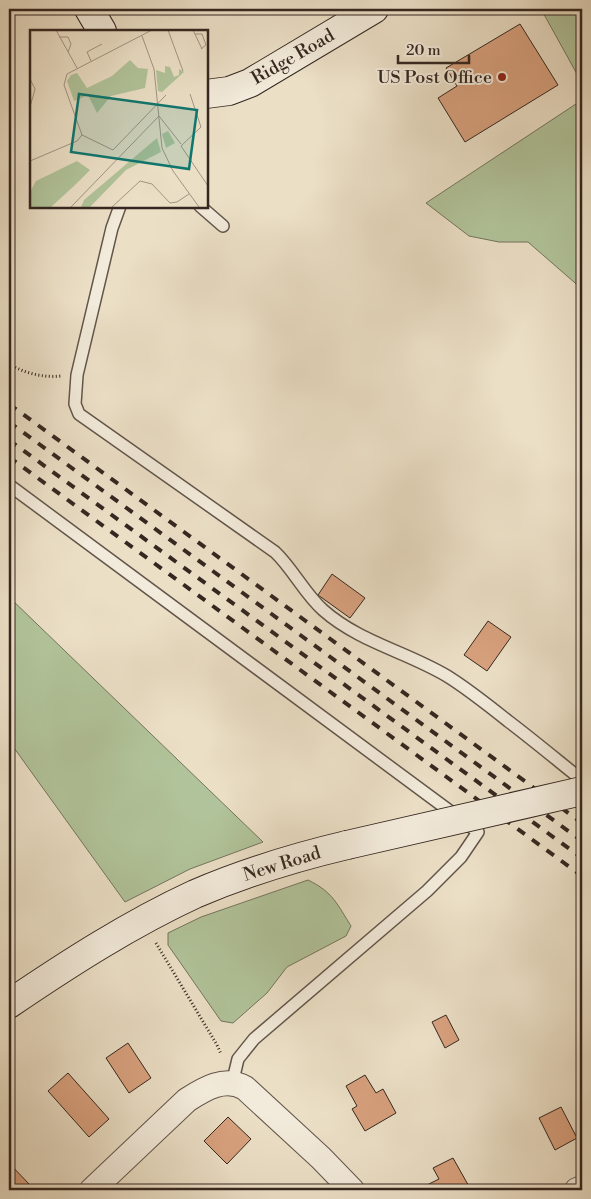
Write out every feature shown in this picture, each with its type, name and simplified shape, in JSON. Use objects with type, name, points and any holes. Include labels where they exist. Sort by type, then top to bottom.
[{"type":"street","points":[[89,9],[101,30]]},
{"type":"street","name":"Ridge Road","points":[[208,94],[229,90],[250,83],[374,9]]},
{"type":"street","name":"New Road","points":[[9,1004],[53,974],[143,921],[183,900],[226,882],[288,860],[582,791]]},
{"type":"street","points":[[92,1190],[187,1100],[205,1090],[229,1083],[245,1088],[321,1158],[352,1190]]},
{"type":"street","points":[[577,1190],[582,1188]]},
{"type":"lane","points":[[119,208],[112,228],[77,376],[75,404],[79,414],[275,552],[286,562],[314,600],[324,610],[365,637],[448,676],[478,697],[582,780]]},
{"type":"lane","points":[[202,208],[223,226]]},
{"type":"lane","points":[[9,486],[478,832],[461,857],[427,891],[254,1039],[238,1059],[229,1083]]},
{"type":"path","points":[[9,364],[22,372],[53,377],[77,376]]},
{"type":"path","points":[[143,921],[217,1045],[229,1083]]},
{"type":"green space","points":[[541,9],[582,9],[582,83]]},
{"type":"green space","points":[[582,100],[582,289],[528,242],[499,242],[469,236],[426,203]]},
{"type":"green space","points":[[9,597],[263,842],[190,869],[125,902],[9,741]]},
{"type":"green space","points":[[308,880],[329,894],[338,905],[351,926],[346,936],[287,967],[267,993],[233,1023],[221,1021],[168,945],[168,933],[201,917]]},
{"type":"building","name":"US Post Office","points":[[520,24],[558,85],[465,142],[438,98],[457,86],[446,68]]},
{"type":"building","points":[[332,574],[365,598],[350,618],[318,595]]},
{"type":"building","points":[[488,621],[511,637],[487,671],[464,655]]},
{"type":"building","points":[[446,1015],[459,1040],[445,1048],[432,1022]]},
{"type":"building","points":[[128,1043],[151,1078],[129,1093],[106,1058]]},
{"type":"building","points":[[68,1073],[109,1119],[89,1137],[48,1091]]},
{"type":"building","points":[[365,1075],[376,1093],[383,1089],[396,1113],[365,1131],[352,1109],[357,1106],[346,1086]]},
{"type":"building","points":[[561,1107],[577,1138],[555,1150],[539,1118]]},
{"type":"building","points":[[228,1117],[251,1139],[227,1164],[204,1141]]},
{"type":"building","points":[[453,1158],[471,1190],[430,1190],[427,1185],[439,1179],[433,1168]]},
{"type":"building","points":[[9,1163],[29,1184],[22,1190],[9,1190]]},
{"type":"railway","points":[[9,404],[582,823]]},
{"type":"railway","points":[[9,422],[582,841]]},
{"type":"railway","points":[[9,440],[582,858]]},
{"type":"railway","points":[[9,457],[582,876]]},
{"type":"place","name":"US Post Office","points":[[502,77]]}]
